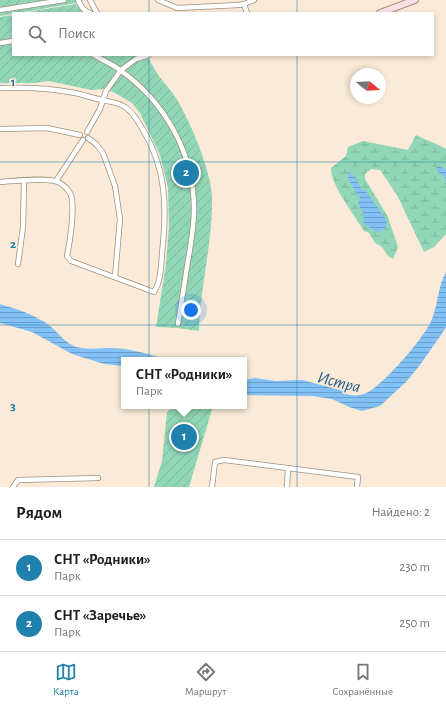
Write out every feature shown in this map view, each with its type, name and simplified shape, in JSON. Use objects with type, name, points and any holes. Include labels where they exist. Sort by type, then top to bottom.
[{"type":"street","points":[[0,10],[64,0]]},
{"type":"street","points":[[78,0],[87,12]]},
{"type":"street","points":[[90,0],[96,12]]},
{"type":"street","points":[[158,0],[177,8],[239,5],[254,0]]},
{"type":"street","points":[[383,12],[415,0]]},
{"type":"street","points":[[244,4],[247,12]]},
{"type":"street","points":[[0,43],[12,41]]},
{"type":"street","points":[[96,56],[121,70],[141,86],[154,100],[176,133],[184,152],[191,178],[194,211],[191,242],[178,324]]},
{"type":"street","points":[[56,181],[82,138],[83,132],[87,132],[104,101],[106,91],[121,70],[136,59],[146,56]]},
{"type":"street","points":[[0,88],[49,88],[77,93],[125,106],[136,119],[149,139],[160,172],[164,190],[165,229],[158,286],[154,292],[71,260],[67,256],[71,224],[72,197],[69,191],[60,182],[24,180],[0,182]]},
{"type":"street","points":[[0,129],[47,128],[82,138],[88,138],[96,144],[103,153],[115,186],[120,219],[115,277]]},
{"type":"street","points":[[87,132],[89,134],[88,138]]},
{"type":"street","points":[[18,264],[23,227],[24,180]]},
{"type":"street","points":[[212,487],[215,462],[224,460],[358,477],[357,487]]},
{"type":"street","points":[[287,487],[288,469]]},
{"type":"street","points":[[13,487],[18,480],[98,478]]},
{"type":"green space","points":[[0,0],[84,0],[76,3],[23,12],[12,12],[12,14],[0,16]]},
{"type":"green space","points":[[76,4],[82,12],[28,12]]},
{"type":"green space","points":[[12,15],[12,56],[147,56],[159,76],[176,98],[199,146],[211,186],[211,231],[199,331],[156,327],[166,264],[169,226],[168,188],[160,155],[140,113],[132,103],[115,93],[103,89],[91,90],[49,81],[34,83],[0,83],[0,17]]},
{"type":"green space","points":[[416,135],[446,149],[446,234],[434,247],[424,252],[397,195],[380,170],[371,169],[365,174],[365,179],[388,217],[398,247],[393,259],[388,256],[382,247],[375,243],[369,233],[364,231],[349,209],[334,182],[331,168],[346,156],[348,147],[363,141],[408,150]]},
{"type":"green space","points":[[171,409],[212,409],[189,487],[154,487],[162,461],[167,412]]},
{"type":"water","points":[[437,165],[446,170],[446,184],[445,177],[437,169]]},
{"type":"water","points":[[349,172],[355,177],[361,189],[366,191],[387,221],[386,227],[382,231],[377,232],[364,224],[363,212],[358,204],[360,198],[348,179]]},
{"type":"water","points":[[446,272],[445,329],[420,365],[406,382],[380,406],[362,411],[332,399],[312,396],[247,395],[247,379],[255,378],[276,381],[302,380],[345,391],[347,394],[353,395],[370,391],[386,378],[405,358],[428,327],[434,313],[443,277]]},
{"type":"water","points":[[0,304],[20,310],[39,319],[76,347],[95,349],[113,348],[142,352],[160,357],[121,357],[121,366],[104,364],[72,354],[32,332],[0,323]]},
{"type":"place","name":"СНТ «Заречье»","points":[[186,173]]},
{"type":"place","name":"СНТ «Родники»","points":[[184,437]]},
{"type":"water label","name":"Истра","points":[[339,382]]}]
